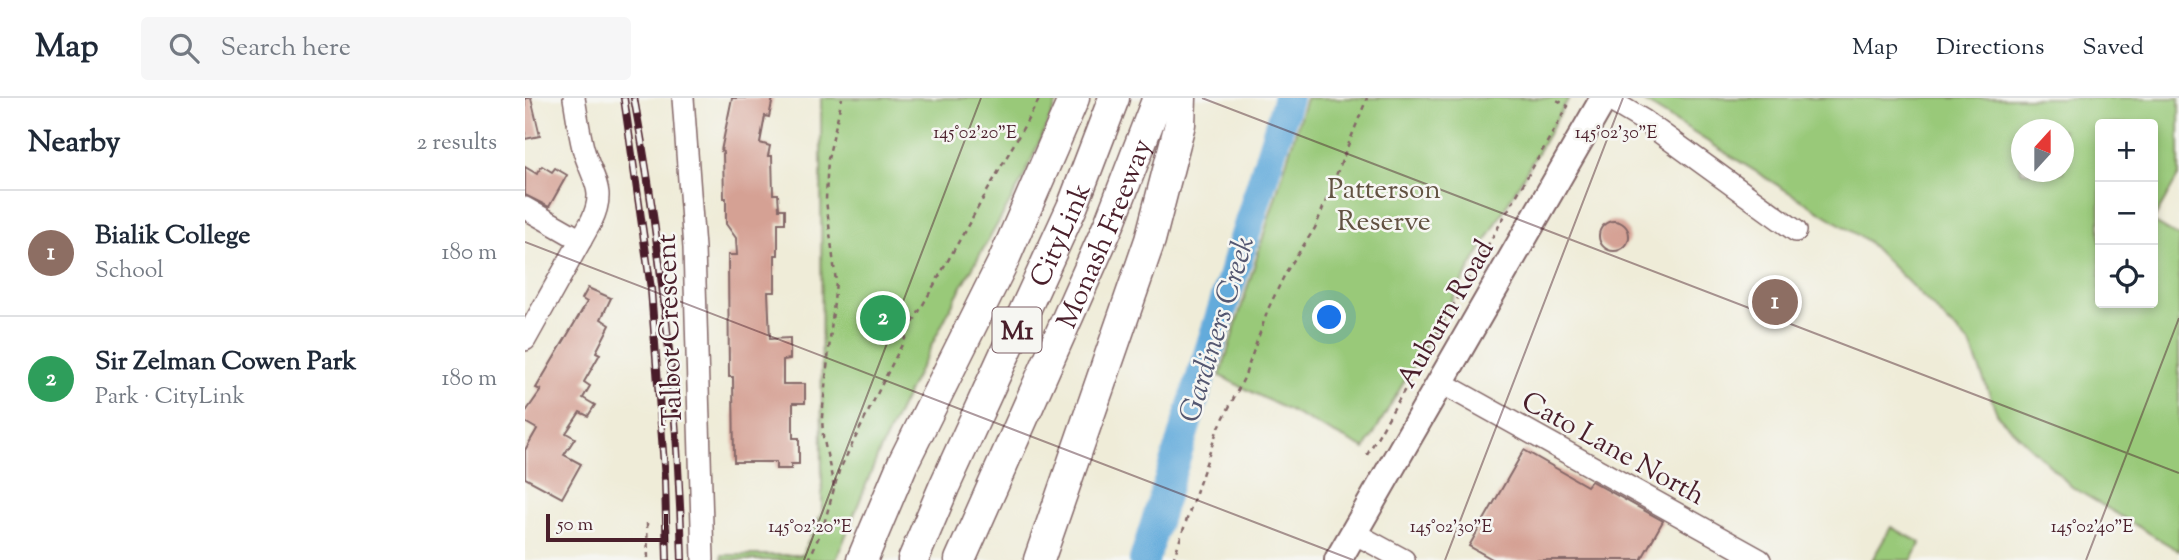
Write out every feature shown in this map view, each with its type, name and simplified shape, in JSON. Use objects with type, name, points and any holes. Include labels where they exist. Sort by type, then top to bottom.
[{"type":"highway","points":[[862,560],[903,463],[1002,264],[1074,98]]},
{"type":"highway","name":"CityLink","points":[[913,560],[1073,205],[1114,98]]},
{"type":"highway","name":"Monash Freeway","points":[[960,560],[1110,222],[1158,98]]},
{"type":"highway","points":[[1039,560],[1150,240],[1180,124],[1181,98]]},
{"type":"main road","name":"Auburn Road","points":[[1338,560],[1605,98]]},
{"type":"street","points":[[525,340],[596,212],[600,197],[580,138],[574,98]]},
{"type":"street","name":"Talbot Crescent","points":[[683,98],[694,248],[703,560]]},
{"type":"street","points":[[1605,98],[1643,120],[1796,231]]},
{"type":"street","points":[[525,208],[581,240]]},
{"type":"street","name":"Cato Lane North","points":[[1440,382],[1760,560]]},
{"type":"street","points":[[1354,533],[1404,560]]},
{"type":"path","points":[[834,487],[823,436],[822,417],[836,282],[826,200],[828,159],[842,98]]},
{"type":"path","points":[[809,560],[830,508],[839,471],[911,328],[1040,98]]},
{"type":"path","points":[[1173,560],[1217,431],[1244,378],[1269,307],[1315,228],[1367,98]]},
{"type":"path","points":[[1367,455],[1567,106],[1553,98]]},
{"type":"path","points":[[647,523],[648,560]]},
{"type":"green space","points":[[821,98],[1059,98],[1022,181],[957,295],[908,392],[878,455],[836,560],[722,560],[722,555],[802,555],[822,512]]},
{"type":"green space","name":"Patterson Reserve","points":[[1306,98],[1569,98],[1365,449],[1220,376]]},
{"type":"green space","points":[[1638,98],[2179,98],[2179,175],[2158,212],[2158,119],[2095,119],[2095,308],[2158,308],[2158,225],[2179,237],[2179,551],[2072,487],[1998,416],[1970,344],[1867,241]]},
{"type":"green space","points":[[1891,527],[1921,543],[1912,560],[1872,560]]},
{"type":"building","points":[[525,98],[531,98],[540,136],[525,139]]},
{"type":"building","points":[[732,98],[773,98],[769,117],[765,116],[760,143],[770,146],[768,156],[772,156],[773,194],[778,194],[779,209],[785,209],[785,223],[778,223],[775,292],[768,292],[770,339],[790,338],[790,359],[783,360],[783,384],[805,384],[805,403],[793,403],[793,438],[799,438],[799,464],[791,464],[791,469],[776,469],[776,462],[734,462],[733,377],[729,377],[728,255],[737,255],[736,238],[726,224],[721,151]]},
{"type":"building","points":[[542,166],[552,172],[555,168],[567,175],[549,207],[525,195],[525,167],[537,174]]},
{"type":"building","points":[[1614,221],[1624,226],[1629,236],[1624,246],[1614,251],[1604,246],[1599,236],[1604,226]]},
{"type":"building","points":[[588,288],[611,298],[601,319],[610,325],[596,352],[600,354],[584,382],[590,386],[583,398],[595,405],[588,416],[580,412],[566,433],[575,438],[564,455],[581,464],[562,498],[525,478],[525,450],[537,429],[525,422],[525,413],[541,390],[536,388],[587,302],[582,299]]},
{"type":"building","points":[[1524,450],[1587,486],[1591,481],[1663,521],[1641,560],[1494,560],[1469,546]]},
{"type":"waterway","name":"Gardiners Creek","points":[[1144,560],[1288,98]]},
{"type":"railway","points":[[624,98],[651,289],[665,479],[667,560]]},
{"type":"railway","points":[[634,98],[653,213],[667,328],[677,444],[682,560]]},
{"type":"place","name":"Bialik College","points":[[1775,302]]},
{"type":"place","name":"Sir Zelman Cowen Park","points":[[883,318]]}]
